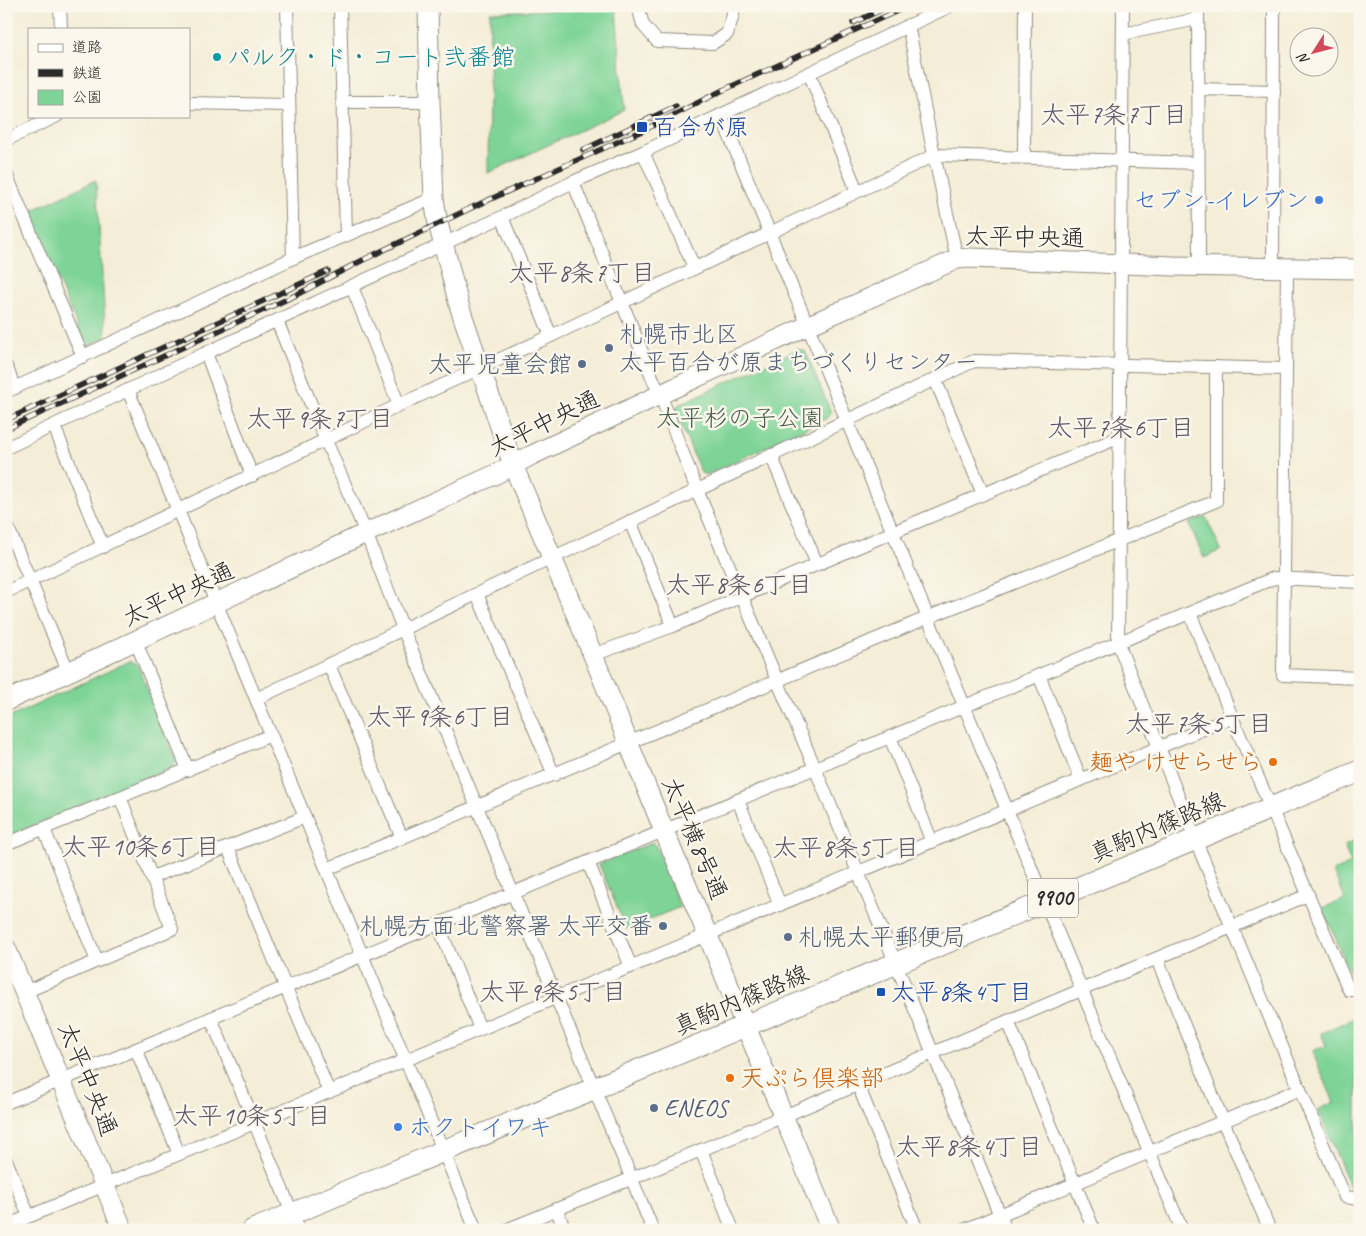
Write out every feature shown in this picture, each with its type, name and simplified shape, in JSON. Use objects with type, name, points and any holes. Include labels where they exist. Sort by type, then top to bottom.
[{"type":"main road","name":"真駒内篠路線","points":[[253,1230],[296,1222],[443,1152],[1360,770]]},
{"type":"street","points":[[60,6],[61,28]]},
{"type":"street","points":[[287,6],[293,258]]},
{"type":"street","points":[[340,6],[346,235]]},
{"type":"street","name":"太平横8号通","points":[[428,6],[434,198],[437,219],[459,305],[513,465],[831,1230]]},
{"type":"street","points":[[638,6],[642,25],[657,41],[714,43],[727,34],[733,6]]},
{"type":"street","points":[[6,448],[502,217],[573,182],[643,152],[950,6]]},
{"type":"street","points":[[1024,157],[1025,6]]},
{"type":"street","points":[[1123,6],[1118,643],[1195,839],[1345,1197],[1360,1199]]},
{"type":"street","points":[[1198,6],[1198,266]]},
{"type":"street","points":[[1274,6],[1274,90],[1280,268],[1286,369],[1283,675],[1360,678]]},
{"type":"street","points":[[1123,34],[1198,20]]},
{"type":"street","points":[[908,25],[956,259]]},
{"type":"street","points":[[809,73],[857,191]]},
{"type":"street","points":[[1198,89],[1274,90]]},
{"type":"street","points":[[342,102],[430,102]]},
{"type":"street","points":[[190,103],[289,105]]},
{"type":"street","points":[[721,115],[1081,990],[1182,1230]]},
{"type":"street","points":[[6,140],[53,118]]},
{"type":"street","points":[[643,152],[694,267]]},
{"type":"street","points":[[6,592],[399,405],[551,336],[935,155],[1198,162]]},
{"type":"street","points":[[6,174],[83,357]]},
{"type":"street","points":[[573,182],[660,394],[697,490],[815,768],[1006,1230]]},
{"type":"street","points":[[6,366],[11,390],[293,258],[434,198]]},
{"type":"street","points":[[502,217],[551,336]]},
{"type":"street","name":"太平中央通","points":[[6,701],[217,604],[660,394],[956,259],[1360,269]]},
{"type":"street","points":[[352,287],[399,405]]},
{"type":"street","points":[[277,321],[653,1230]]},
{"type":"street","points":[[206,354],[252,476]]},
{"type":"street","points":[[256,699],[630,521],[974,361],[1286,369]]},
{"type":"street","points":[[326,869],[929,617],[1216,502],[1216,367]]},
{"type":"street","points":[[935,379],[983,494]]},
{"type":"street","points":[[128,390],[476,1230]]},
{"type":"street","points":[[54,426],[103,547]]},
{"type":"street","points":[[593,655],[673,626],[1120,437]]},
{"type":"street","points":[[772,455],[817,564]]},
{"type":"street","points":[[630,521],[673,626]]},
{"type":"street","points":[[6,523],[69,673]]},
{"type":"street","points":[[6,1103],[1274,578],[1360,582]]},
{"type":"street","points":[[477,594],[554,775]]},
{"type":"street","points":[[1190,613],[1232,717],[1349,990],[1360,990]]},
{"type":"street","points":[[136,642],[188,770]]},
{"type":"street","points":[[329,665],[402,838]]},
{"type":"street","points":[[1039,676],[1081,780]]},
{"type":"street","points":[[6,1226],[1232,717]]},
{"type":"street","points":[[6,844],[271,735]]},
{"type":"street","points":[[890,737],[932,842]]},
{"type":"street","points":[[24,992],[172,929],[120,797]]},
{"type":"street","points":[[738,800],[780,905]]},
{"type":"street","points":[[152,877],[305,817]]},
{"type":"street","points":[[44,828],[98,961]]},
{"type":"street","points":[[228,848],[329,1092]]},
{"type":"street","points":[[588,862],[631,966]]},
{"type":"street","points":[[506,1230],[784,1116],[1308,896]]},
{"type":"street","points":[[438,924],[480,1030]]},
{"type":"street","name":"太平中央通","points":[[6,948],[123,1230]]},
{"type":"street","points":[[1157,959],[1270,1230]]},
{"type":"street","points":[[211,1018],[296,1222]]},
{"type":"street","points":[[1008,1021],[1094,1230]]},
{"type":"street","points":[[136,1049],[179,1154]]},
{"type":"street","points":[[858,1085],[917,1230]]},
{"type":"street","points":[[964,1230],[1300,1089]]},
{"type":"street","points":[[701,1150],[733,1230]]},
{"type":"street","points":[[6,1160],[29,1216]]},
{"type":"street","points":[[556,1209],[565,1230]]},
{"type":"green space","points":[[616,8],[624,110],[488,173],[490,12]]},
{"type":"green space","points":[[96,180],[106,337],[86,347],[29,212]]},
{"type":"green space","name":"太平杉の子公園","points":[[798,349],[805,351],[831,412],[827,418],[707,475],[701,473],[675,411],[678,405]]},
{"type":"green space","points":[[1206,517],[1221,550],[1204,558],[1189,523]]},
{"type":"green space","points":[[130,661],[137,664],[176,760],[173,767],[6,837],[6,719]]},
{"type":"green space","points":[[1359,838],[1360,982],[1354,983],[1323,908],[1345,899],[1333,871],[1351,863],[1344,846]]},
{"type":"green space","points":[[654,842],[680,907],[626,929],[599,864]]},
{"type":"green space","points":[[1357,1017],[1357,1188],[1351,1189],[1318,1110],[1334,1102],[1312,1051],[1326,1046],[1321,1033]]},
{"type":"railway","points":[[853,23],[889,6]]},
{"type":"railway","points":[[6,429],[296,295],[361,261],[473,207],[644,130],[719,92],[908,6]]},
{"type":"railway","points":[[583,150],[676,106]]},
{"type":"railway","points":[[6,420],[328,271]]},
{"type":"place","name":"パルク・ド・コート弐番館","points":[[217,57]]},
{"type":"place","name":"百合が原","points":[[642,127]]},
{"type":"place","name":"セブン-イレブン","points":[[1319,200]]},
{"type":"place","name":"札幌市北区 太平百合が原まちづくりセンター","points":[[609,348]]},
{"type":"place","name":"太平児童会館","points":[[582,364]]},
{"type":"place","name":"麺や けせらせら","points":[[1273,762]]},
{"type":"place","name":"札幌方面北警察署 太平交番","points":[[663,926]]},
{"type":"place","name":"札幌太平郵便局","points":[[788,937]]},
{"type":"place","name":"太平8条4丁目","points":[[881,992]]},
{"type":"place","name":"天ぷら倶楽部","points":[[730,1078]]},
{"type":"place","name":"ENEOS","points":[[654,1108]]},
{"type":"place","name":"ホクトイワキ","points":[[398,1127]]},
{"type":"district","name":"太平7条7丁目","points":[[1114,115]]},
{"type":"district","name":"太平8条7丁目","points":[[582,273]]},
{"type":"district","name":"太平9条7丁目","points":[[320,419]]},
{"type":"district","name":"太平7条6丁目","points":[[1121,428]]},
{"type":"district","name":"太平8条6丁目","points":[[739,585]]},
{"type":"district","name":"太平9条6丁目","points":[[440,717]]},
{"type":"district","name":"太平7条5丁目","points":[[1199,724]]},
{"type":"district","name":"太平10条6丁目","points":[[141,847]]},
{"type":"district","name":"太平8条5丁目","points":[[846,848]]},
{"type":"district","name":"太平9条5丁目","points":[[553,992]]},
{"type":"district","name":"太平10条5丁目","points":[[252,1116]]},
{"type":"district","name":"太平8条4丁目","points":[[969,1147]]}]
